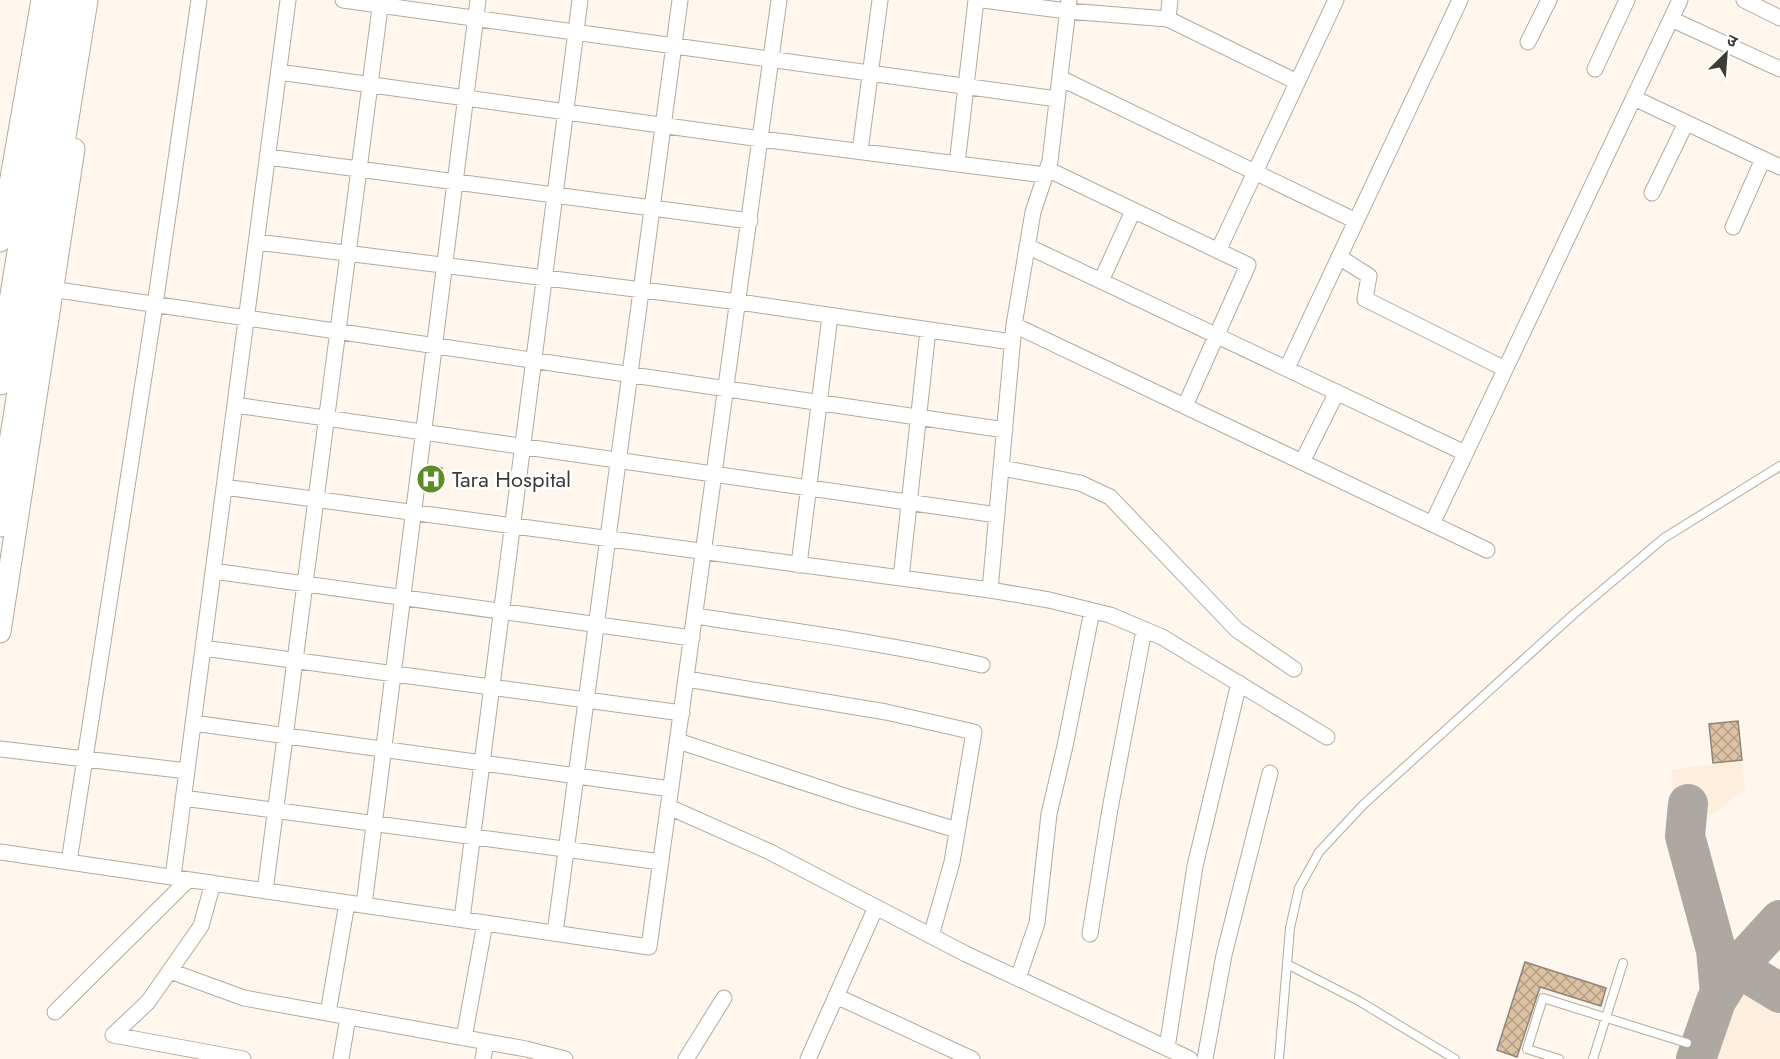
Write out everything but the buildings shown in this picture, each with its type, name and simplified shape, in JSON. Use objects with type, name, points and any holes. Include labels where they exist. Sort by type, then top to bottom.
[{"type":"highway","points":[[0,381],[35,286],[62,0]]},
{"type":"highway","points":[[0,523],[35,286],[84,0]]},
{"type":"street","points":[[0,241],[5,184],[42,0]]},
{"type":"street","points":[[0,632],[35,286],[98,0]]},
{"type":"street","points":[[69,862],[155,305],[199,0]]},
{"type":"street","points":[[55,1012],[180,879],[183,798],[288,0]]},
{"type":"street","points":[[344,0],[380,3],[1057,99]]},
{"type":"street","points":[[364,905],[478,0]]},
{"type":"street","points":[[462,919],[580,0]]},
{"type":"street","points":[[555,933],[680,0]]},
{"type":"street","points":[[0,852],[649,947],[716,474],[779,0]]},
{"type":"street","points":[[860,151],[880,0]]},
{"type":"street","points":[[957,164],[976,0]]},
{"type":"street","points":[[983,0],[1068,5],[1168,19],[1297,82]]},
{"type":"street","points":[[1168,19],[1170,0]]},
{"type":"street","points":[[1218,251],[1336,0]]},
{"type":"street","points":[[1287,368],[1460,0]]},
{"type":"street","points":[[1528,42],[1549,0]]},
{"type":"street","points":[[1595,69],[1627,0]]},
{"type":"street","points":[[1432,524],[1680,0]]},
{"type":"street","points":[[1743,0],[1780,18]]},
{"type":"street","points":[[265,891],[380,3]]},
{"type":"street","points":[[990,590],[1014,325],[1033,212],[1050,161],[1068,5]]},
{"type":"street","points":[[1671,19],[1780,69]]},
{"type":"street","points":[[279,72],[761,139],[957,164],[1046,172],[1248,265],[1185,406]]},
{"type":"street","points":[[1059,78],[1356,221]]},
{"type":"street","points":[[1634,98],[1780,167]]},
{"type":"street","points":[[1652,194],[1686,123]]},
{"type":"street","points":[[268,157],[750,221]]},
{"type":"street","points":[[1733,227],[1763,159]]},
{"type":"street","points":[[1101,281],[1133,211]]},
{"type":"street","points":[[256,242],[641,290],[1012,342]]},
{"type":"street","points":[[1027,246],[1466,453]]},
{"type":"street","points":[[1339,257],[1369,276],[1365,299],[1505,369]]},
{"type":"street","points":[[35,286],[1005,430]]},
{"type":"street","points":[[799,565],[830,316]]},
{"type":"street","points":[[1014,325],[1486,550]]},
{"type":"street","points":[[901,578],[928,330]]},
{"type":"street","points":[[1302,462],[1337,392]]},
{"type":"street","points":[[235,405],[997,514]]},
{"type":"street","points":[[1002,468],[1080,483],[1110,497],[1237,630],[1294,669]]},
{"type":"street","points":[[224,487],[990,590],[1049,600],[1110,615],[1162,637],[1327,737]]},
{"type":"street","points":[[213,571],[692,638]]},
{"type":"street","points":[[1018,978],[1037,923],[1049,814],[1092,611]]},
{"type":"street","points":[[696,616],[868,643],[982,665]]},
{"type":"street","points":[[1090,934],[1110,809],[1144,630]]},
{"type":"street","points":[[203,648],[682,713]]},
{"type":"street","points":[[687,679],[886,712],[974,732],[952,862],[931,936]]},
{"type":"street","points":[[1167,1048],[1195,866],[1239,684]]},
{"type":"street","points":[[193,723],[671,789]]},
{"type":"street","points":[[678,741],[957,830]]},
{"type":"street","points":[[0,749],[187,771]]},
{"type":"street","points":[[1205,1059],[1224,955],[1270,773]]},
{"type":"street","points":[[183,798],[661,862]]},
{"type":"street","points":[[669,807],[768,851],[931,936],[1190,1059]]},
{"type":"street","points":[[213,883],[201,926],[148,1002],[113,1035],[243,1059]]},
{"type":"street","points":[[328,1013],[347,903]]},
{"type":"street","points":[[808,1059],[876,908]]},
{"type":"street","points":[[464,1038],[485,923]]},
{"type":"street","points":[[170,971],[244,998],[526,1049],[565,1059]]},
{"type":"street","points":[[836,996],[972,1059]]},
{"type":"street","points":[[687,1059],[724,998]]},
{"type":"street","points":[[340,1059],[348,1017]]},
{"type":"street","points":[[483,1059],[486,1042]]},
{"type":"lane","points":[[1279,1059],[1290,928],[1299,888],[1318,852],[1364,804],[1575,613],[1664,538],[1780,466]]},
{"type":"lane","points":[[1593,1059],[1623,963]]},
{"type":"lane","points":[[1287,964],[1359,1001],[1455,1059]]},
{"type":"lane","points":[[1559,1059],[1527,1049],[1543,998],[1687,1043]]},
{"type":"shaded area","points":[[1742,760],[1745,789],[1712,815],[1673,797],[1672,770]]},
{"type":"shaded area","points":[[1741,989],[1780,1012],[1780,1059],[1710,1059],[1724,1017]]},
{"type":"taxiway","points":[[1688,804],[1685,836],[1716,950],[1720,994]]},
{"type":"taxiway","points":[[1696,1059],[1716,1001],[1737,967],[1780,920]]},
{"type":"taxiway","points":[[1737,967],[1780,993]]},
{"type":"place","name":"Tara Hospital","points":[[431,479]]}]
